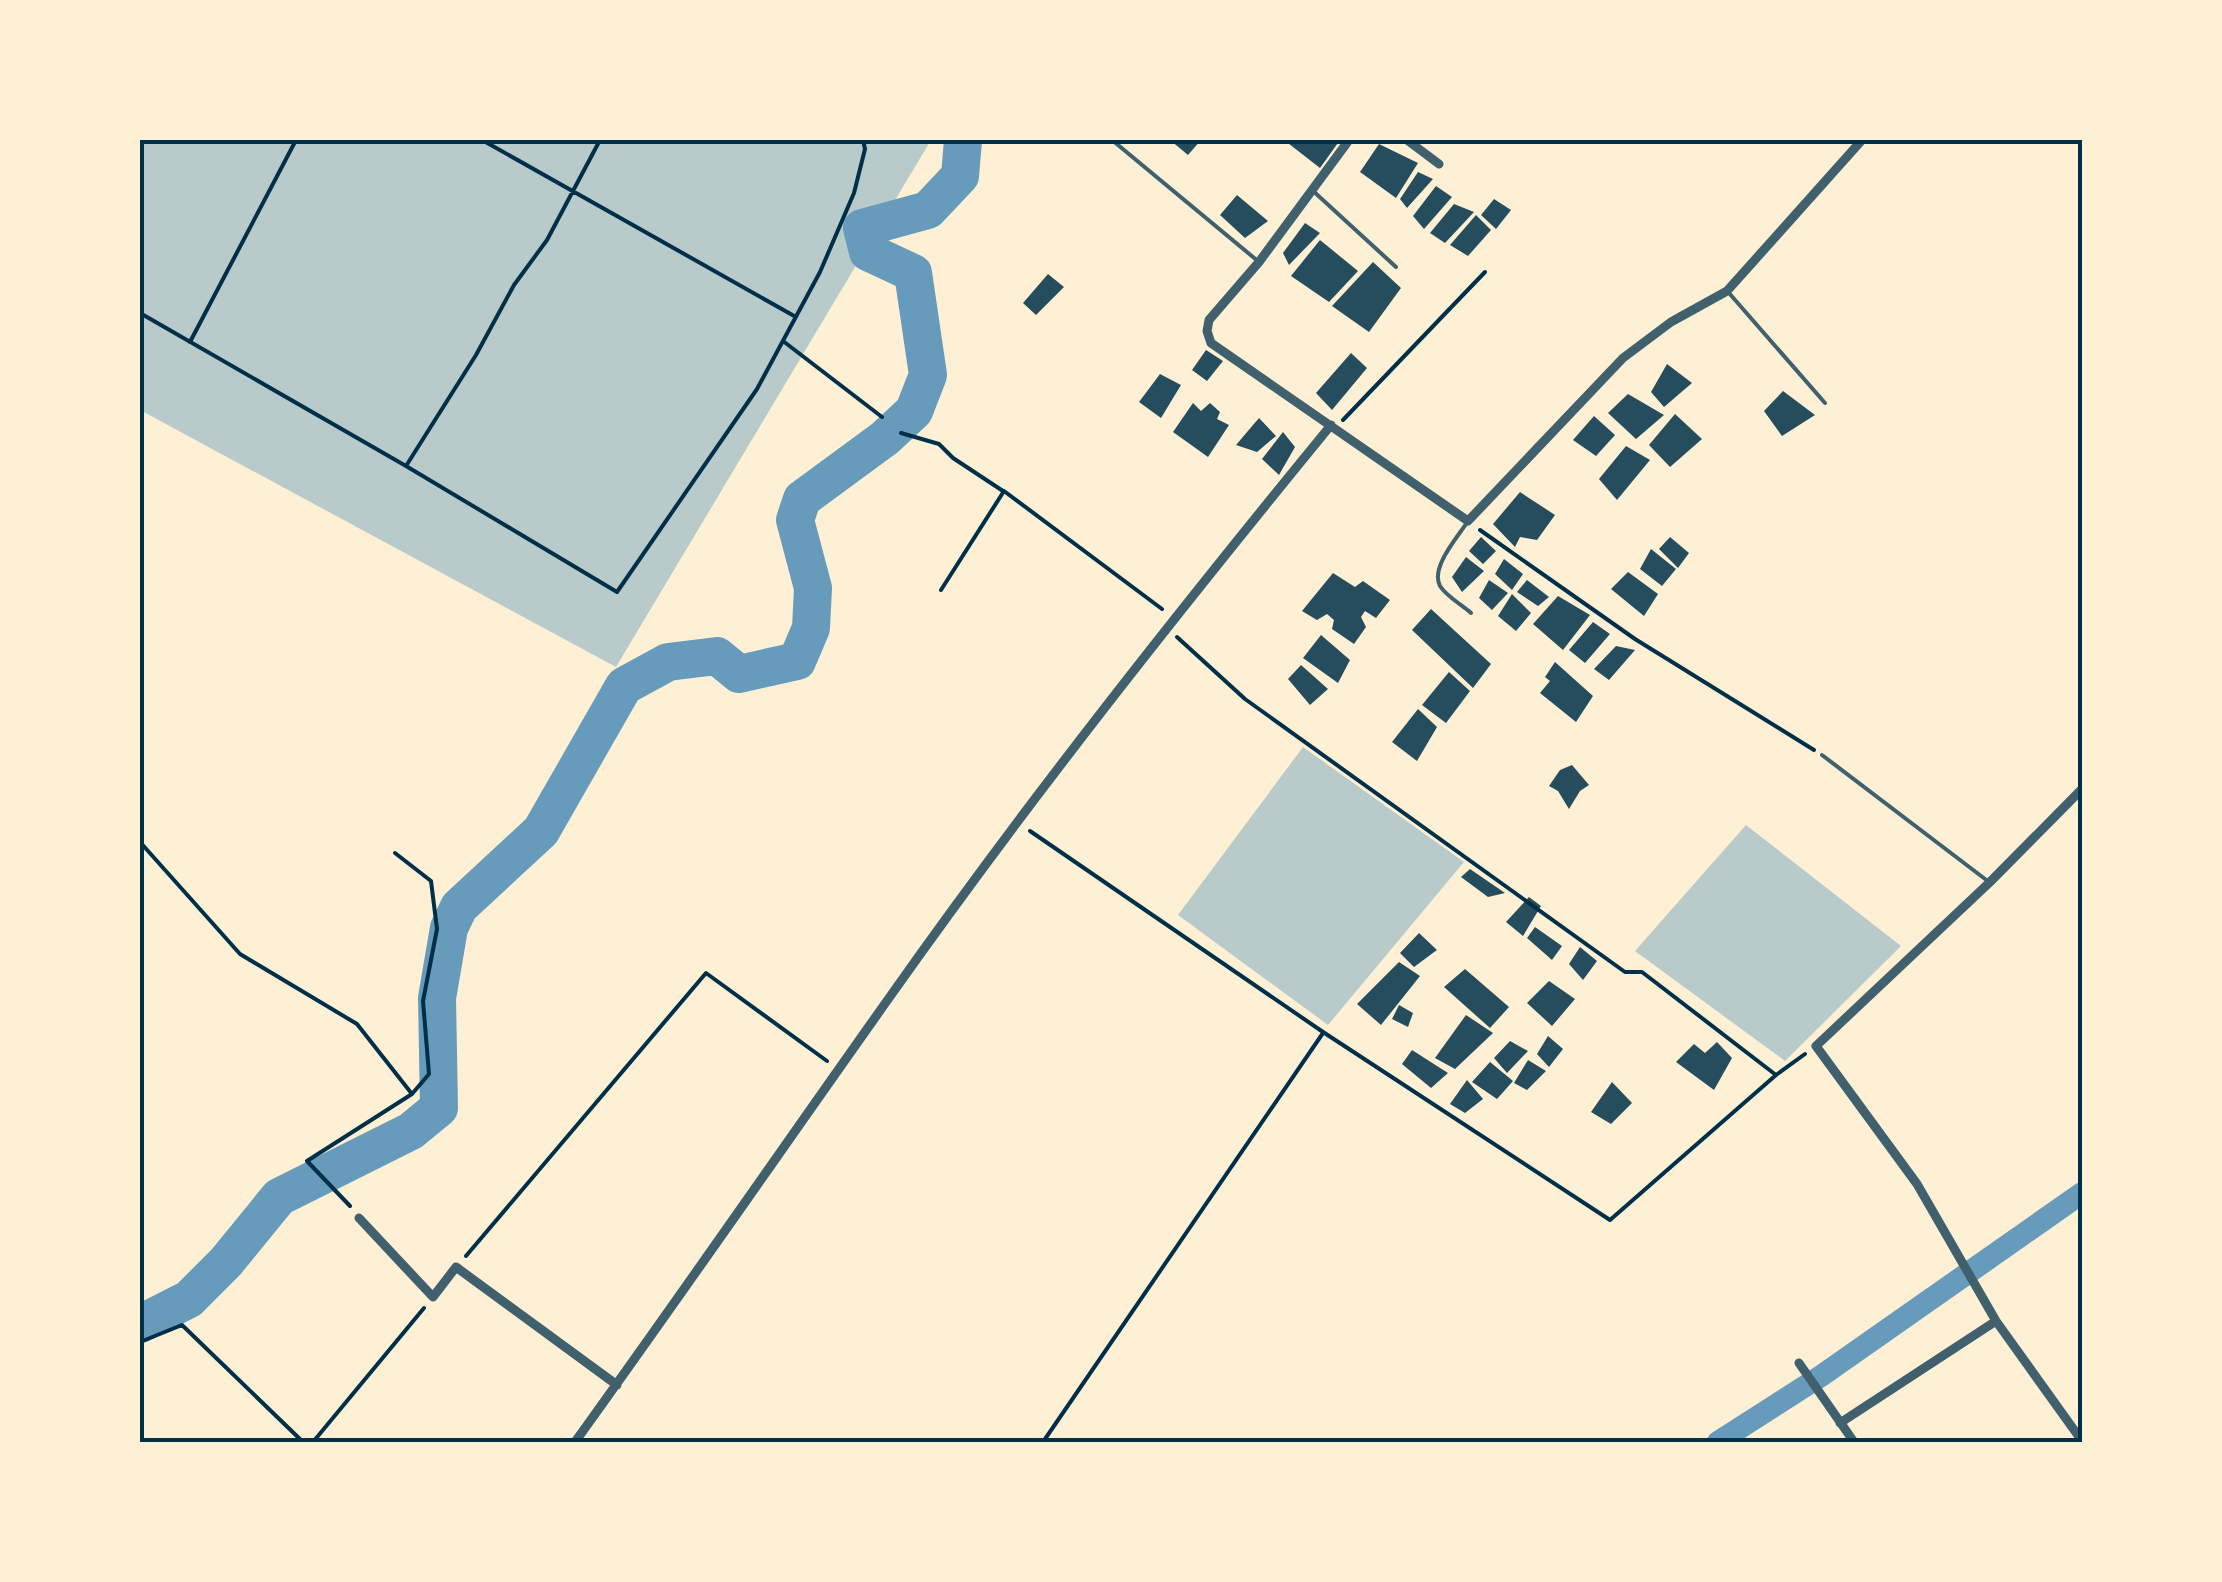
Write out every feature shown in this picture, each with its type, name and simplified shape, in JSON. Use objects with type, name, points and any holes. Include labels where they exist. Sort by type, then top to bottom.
[{"type":"street","points":[[1349,140],[1210,320],[1210,343],[1468,521],[1624,358],[1671,322],[1727,290],[1862,140]]},
{"type":"street","points":[[1407,140],[1439,164]]},
{"type":"street","points":[[575,1442],[1018,823],[1170,622],[1333,427]]},
{"type":"street","points":[[2081,790],[1816,1046],[1917,1184],[1996,1322],[2082,1441]]},
{"type":"street","points":[[359,1218],[433,1296],[456,1268],[616,1385]]},
{"type":"street","points":[[1838,1421],[1996,1322]]},
{"type":"street","points":[[1799,1363],[1854,1442]]},
{"type":"lane","points":[[1112,140],[1258,262]]},
{"type":"lane","points":[[1312,190],[1396,268]]},
{"type":"lane","points":[[1727,290],[1825,403]]},
{"type":"lane","points":[[1468,521],[1442,560],[1438,576],[1441,588],[1471,613]]},
{"type":"lane","points":[[1822,754],[1990,882]]},
{"type":"path","points":[[190,342],[296,140]]},
{"type":"path","points":[[482,140],[796,317]]},
{"type":"path","points":[[406,466],[476,356],[514,284],[547,240],[600,140]]},
{"type":"path","points":[[140,313],[616,592],[757,389],[796,317],[854,193],[865,149],[863,140]]},
{"type":"path","points":[[1333,427],[1484,272]]},
{"type":"path","points":[[783,341],[882,417]]},
{"type":"path","points":[[900,433],[939,444],[953,458],[1004,491],[1170,622],[1246,699],[1625,972],[1642,972],[1776,1074]]},
{"type":"path","points":[[940,590],[1004,491]]},
{"type":"path","points":[[1468,521],[1634,639],[1822,754]]},
{"type":"path","points":[[1018,823],[1323,1032],[1610,1220],[1776,1074],[1816,1046]]},
{"type":"path","points":[[140,842],[240,954],[357,1024],[412,1094]]},
{"type":"path","points":[[359,1218],[306,1162],[412,1094],[429,1074],[424,1002],[437,929],[431,881],[395,853]]},
{"type":"path","points":[[456,1268],[706,973],[840,1071]]},
{"type":"path","points":[[1044,1442],[1323,1032]]},
{"type":"path","points":[[313,1442],[433,1296]]},
{"type":"path","points":[[140,1342],[182,1325],[303,1442]]},
{"type":"shaded area","points":[[140,140],[931,140],[616,667],[140,410]]},
{"type":"shaded area","points":[[1303,747],[1464,862],[1328,1025],[1178,915]]},
{"type":"shaded area","points":[[1746,825],[1901,946],[1785,1061],[1635,951]]},
{"type":"building","points":[[1170,140],[1201,140],[1188,155]]},
{"type":"building","points":[[1284,140],[1340,140],[1320,168]]},
{"type":"building","points":[[1379,144],[1418,163],[1396,198],[1360,172]]},
{"type":"building","points":[[1418,172],[1433,179],[1407,208],[1400,199]]},
{"type":"building","points":[[1436,186],[1452,197],[1424,229],[1413,216]]},
{"type":"building","points":[[1237,195],[1268,221],[1245,238],[1220,215]]},
{"type":"building","points":[[1494,199],[1511,210],[1496,229],[1481,215]]},
{"type":"building","points":[[1454,204],[1474,212],[1445,243],[1430,233]]},
{"type":"building","points":[[1476,215],[1491,230],[1468,256],[1450,245]]},
{"type":"building","points":[[1305,223],[1320,233],[1289,265],[1283,253]]},
{"type":"building","points":[[1320,240],[1358,271],[1329,302],[1291,276]]},
{"type":"building","points":[[1373,262],[1401,288],[1369,332],[1332,306]]},
{"type":"building","points":[[1048,274],[1064,287],[1036,315],[1023,303]]},
{"type":"building","points":[[1206,350],[1223,361],[1207,381],[1192,370]]},
{"type":"building","points":[[1351,353],[1367,368],[1332,410],[1316,393]]},
{"type":"building","points":[[1667,364],[1692,383],[1664,407],[1651,392]]},
{"type":"building","points":[[1160,374],[1181,385],[1161,418],[1139,402]]},
{"type":"building","points":[[1783,391],[1815,415],[1782,436],[1764,411]]},
{"type":"building","points":[[1628,394],[1664,415],[1636,439],[1608,413]]},
{"type":"building","points":[[1193,403],[1201,411],[1210,403],[1220,412],[1217,419],[1229,425],[1208,457],[1173,432]]},
{"type":"building","points":[[1675,414],[1702,439],[1670,467],[1649,445]]},
{"type":"building","points":[[1594,416],[1615,435],[1596,456],[1573,440]]},
{"type":"building","points":[[1259,418],[1276,436],[1257,452],[1236,445]]},
{"type":"building","points":[[1283,432],[1295,447],[1279,475],[1262,459]]},
{"type":"building","points":[[1626,446],[1650,460],[1617,500],[1599,479]]},
{"type":"building","points":[[1520,492],[1555,515],[1537,540],[1520,537],[1515,547],[1493,524]]},
{"type":"building","points":[[1481,537],[1496,551],[1483,564],[1469,551]]},
{"type":"building","points":[[1670,537],[1689,553],[1678,568],[1659,549]]},
{"type":"building","points":[[1651,549],[1676,569],[1662,586],[1640,569]]},
{"type":"building","points":[[1466,557],[1484,571],[1462,592],[1452,577]]},
{"type":"building","points":[[1504,559],[1523,574],[1512,590],[1495,574]]},
{"type":"building","points":[[1628,572],[1658,594],[1644,616],[1611,589]]},
{"type":"building","points":[[1333,573],[1355,587],[1363,581],[1390,600],[1376,618],[1365,611],[1361,617],[1366,627],[1354,644],[1332,629],[1334,620],[1327,614],[1317,620],[1302,611]]},
{"type":"building","points":[[1489,580],[1508,593],[1492,610],[1479,598]]},
{"type":"building","points":[[1527,580],[1549,597],[1538,606],[1517,592]]},
{"type":"building","points":[[1512,594],[1531,613],[1516,631],[1498,616]]},
{"type":"building","points":[[1558,596],[1590,615],[1563,650],[1533,624]]},
{"type":"building","points":[[1431,609],[1491,664],[1473,688],[1412,630]]},
{"type":"building","points":[[1593,622],[1610,634],[1585,663],[1569,650]]},
{"type":"building","points":[[1321,635],[1350,660],[1338,683],[1303,658]]},
{"type":"building","points":[[1616,646],[1635,650],[1609,680],[1594,669]]},
{"type":"building","points":[[1555,662],[1593,696],[1576,722],[1540,693],[1550,681],[1545,677]]},
{"type":"building","points":[[1301,665],[1328,689],[1310,705],[1288,679]]},
{"type":"building","points":[[1449,672],[1470,691],[1446,723],[1422,705]]},
{"type":"building","points":[[1418,709],[1437,727],[1417,761],[1392,742]]},
{"type":"building","points":[[1572,765],[1589,785],[1580,791],[1569,809],[1558,791],[1549,786],[1560,770]]},
{"type":"building","points":[[1470,869],[1505,893],[1488,897],[1461,877]]},
{"type":"building","points":[[1529,897],[1541,906],[1523,936],[1506,922]]},
{"type":"building","points":[[1535,927],[1562,946],[1552,960],[1527,938]]},
{"type":"building","points":[[1419,933],[1437,950],[1414,967],[1400,953]]},
{"type":"building","points":[[1580,947],[1597,961],[1583,980],[1569,964]]},
{"type":"building","points":[[1399,962],[1420,976],[1381,1025],[1357,1004]]},
{"type":"building","points":[[1465,969],[1509,1007],[1490,1028],[1444,987]]},
{"type":"building","points":[[1549,981],[1575,999],[1552,1026],[1527,1003]]},
{"type":"building","points":[[1399,1005],[1413,1013],[1408,1027],[1392,1019]]},
{"type":"building","points":[[1466,1015],[1493,1033],[1455,1069],[1435,1058]]},
{"type":"building","points":[[1548,1036],[1563,1049],[1549,1067],[1537,1054]]},
{"type":"building","points":[[1510,1041],[1528,1051],[1507,1073],[1494,1058]]},
{"type":"building","points":[[1717,1042],[1732,1058],[1714,1090],[1676,1062],[1694,1044],[1705,1053]]},
{"type":"building","points":[[1412,1050],[1448,1073],[1431,1088],[1402,1064]]},
{"type":"building","points":[[1528,1060],[1546,1071],[1527,1090],[1514,1083]]},
{"type":"building","points":[[1490,1062],[1513,1081],[1497,1099],[1472,1082]]},
{"type":"building","points":[[1467,1080],[1483,1099],[1465,1113],[1450,1104]]},
{"type":"building","points":[[1612,1082],[1632,1103],[1611,1124],[1591,1112]]},
{"type":"waterway","points":[[140,1324],[189,1299],[226,1262],[279,1197],[411,1131],[439,1108],[437,998],[449,928],[459,907],[541,831],[624,686],[668,662],[717,656],[739,674],[797,661],[811,628],[813,588],[795,520],[802,499],[885,438],[914,411],[928,375],[913,273],[868,252],[862,228],[928,210],[960,176],[963,140]]},
{"type":"waterway","points":[[1718,1442],[1821,1376],[2082,1193]]}]
